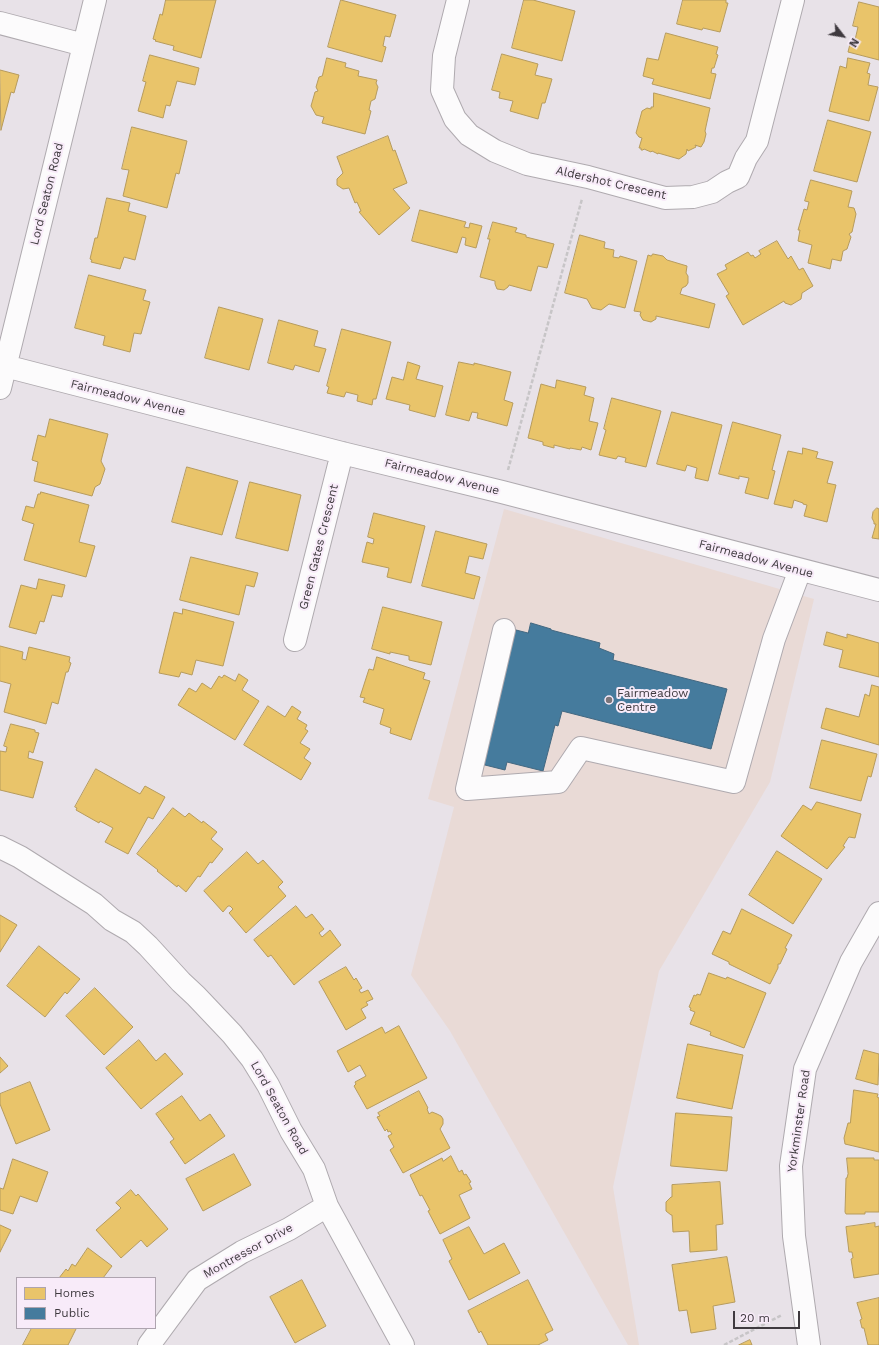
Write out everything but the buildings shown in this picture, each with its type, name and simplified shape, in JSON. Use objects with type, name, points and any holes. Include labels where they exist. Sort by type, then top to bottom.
[{"type":"street","name":"Lord Seaton Road","points":[[0,388],[95,0]]},
{"type":"street","name":"Aldershot Crescent","points":[[458,0],[444,56],[442,90],[455,119],[469,135],[495,152],[527,164],[588,177],[665,198],[694,197],[712,192],[738,177],[746,158],[757,140],[793,0]]},
{"type":"street","points":[[0,23],[84,45]]},
{"type":"street","name":"Fairmeadow Avenue","points":[[6,366],[342,453],[502,492],[879,590]]},
{"type":"street","name":"Green Gates Crescent","points":[[295,640],[342,453]]},
{"type":"street","points":[[504,630],[467,789],[558,782],[581,748],[734,782],[774,640],[800,570]]},
{"type":"street","name":"Lord Seaton Road","points":[[0,847],[20,857],[94,904],[112,920],[133,932],[232,1034],[252,1059],[268,1085],[291,1131],[314,1170],[327,1206],[403,1345]]},
{"type":"street","name":"Yorkminster Road","points":[[809,1345],[794,1236],[791,1166],[805,1069],[851,962],[879,913]]},
{"type":"street","name":"Montressor Drive","points":[[149,1345],[197,1280],[242,1252],[289,1229],[327,1206]]},
{"type":"path","points":[[502,492],[588,177]]},
{"type":"path","points":[[724,1345],[784,1314],[804,1307]]},
{"type":"shaded area","points":[[504,509],[814,599],[770,782],[659,971],[613,1187],[639,1345],[628,1345],[450,1031],[411,975],[454,807],[428,799]]},
{"type":"place","name":"Fairmeadow Centre","points":[[609,700]]}]
